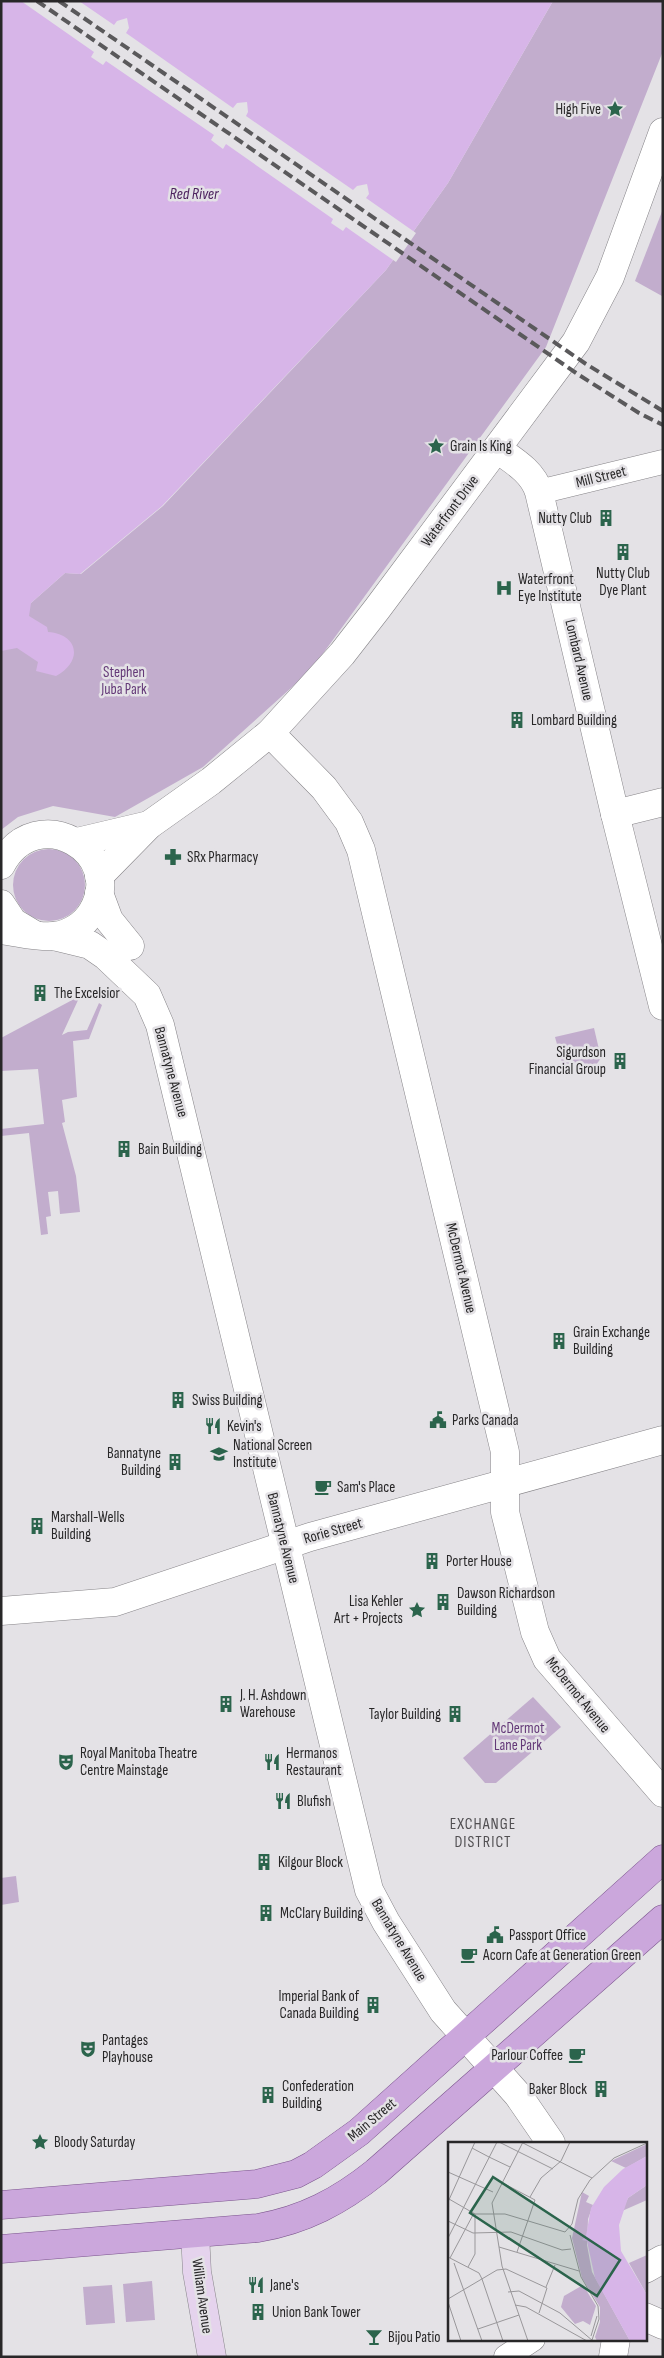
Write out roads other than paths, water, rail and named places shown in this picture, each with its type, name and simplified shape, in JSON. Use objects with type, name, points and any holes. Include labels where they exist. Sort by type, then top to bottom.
[{"type":"main road","name":"Main Street","points":[[1,2205],[258,2184],[296,2174],[335,2151],[359,2132],[663,1859]]},
{"type":"main road","points":[[1,2249],[195,2234],[274,2225],[291,2221],[324,2208],[357,2187],[376,2172],[663,1919]]},
{"type":"main road","name":"William Avenue","points":[[195,2234],[197,2272],[212,2357]]},
{"type":"street","name":"Waterfront Drive","points":[[1,930],[44,935],[70,932],[81,924],[91,914],[99,885],[149,825],[211,781],[270,733],[342,654],[550,380],[576,342],[610,277],[663,132]]},
{"type":"street","name":"Lombard Avenue","points":[[497,448],[528,472],[539,492],[615,814],[663,1006]]},
{"type":"street","name":"Mill Street","points":[[539,492],[663,462]]},
{"type":"street","name":"McDermot Avenue","points":[[270,733],[324,788],[350,822],[361,850],[506,1452],[505,1512],[535,1632],[547,1659],[663,1793]]},
{"type":"street","points":[[615,814],[663,802]]},
{"type":"street","name":"Waterfront Drive","points":[[77,842],[149,825]]},
{"type":"street","points":[[1,866],[12,849],[31,836],[57,834],[77,842],[92,859],[109,920],[130,946]]},
{"type":"street","points":[[1,904],[13,922],[44,935]]},
{"type":"street","name":"Bannatyne Avenue","points":[[44,935],[90,945],[106,956],[140,988],[152,1003],[167,1050],[284,1546],[369,1890],[386,1922],[442,2011],[518,2095],[549,2142]]},
{"type":"street","name":"Rorie Street","points":[[1,1612],[116,1602],[284,1546],[506,1482],[663,1440]]},
{"type":"street","points":[[646,2268],[663,2259]]},
{"type":"street","points":[[646,2317],[663,2325]]},
{"type":"street","points":[[506,2357],[532,2340]]},
{"type":"street","points":[[613,2357],[616,2340]]},
{"type":"water","name":"Red River","points":[[1,1],[553,1],[448,183],[386,270],[162,506],[80,574],[65,573],[31,603],[29,616],[47,627],[48,632],[66,638],[74,650],[74,656],[70,664],[56,676],[36,671],[38,662],[17,648],[1,651]]},
{"type":"railway","points":[[37,1],[579,375],[639,413],[663,425]]},
{"type":"railway","points":[[59,1],[586,364],[663,411]]},
{"type":"place","name":"High Five","points":[[615,109]]},
{"type":"place","name":"Grain Is King","points":[[436,446]]},
{"type":"place","name":"Nutty Club","points":[[606,518]]},
{"type":"place","name":"Nutty Club Dye Plant","points":[[623,552]]},
{"type":"place","name":"Waterfront Eye Institute","points":[[504,588]]},
{"type":"place","name":"Lombard Building","points":[[517,720]]},
{"type":"place","name":"SRx Pharmacy","points":[[173,857]]},
{"type":"place","name":"The Excelsior","points":[[40,993]]},
{"type":"place","name":"Sigurdson Financial Group","points":[[620,1061]]},
{"type":"place","name":"Bain Building","points":[[124,1149]]},
{"type":"place","name":"Grain Exchange Building","points":[[559,1341]]},
{"type":"place","name":"Swiss Building","points":[[178,1400]]},
{"type":"place","name":"Parks Canada","points":[[438,1420]]},
{"type":"place","name":"Kevin's","points":[[213,1426]]},
{"type":"place","name":"National Screen Institute","points":[[219,1454]]},
{"type":"place","name":"Bannatyne Building","points":[[175,1462]]},
{"type":"place","name":"Sam's Place","points":[[323,1487]]},
{"type":"place","name":"Marshall-Wells Building","points":[[37,1526]]},
{"type":"place","name":"Porter House","points":[[432,1561]]},
{"type":"place","name":"Dawson Richardson Building","points":[[443,1602]]},
{"type":"place","name":"Lisa Kehler Art + Projects","points":[[417,1610]]},
{"type":"place","name":"J. H. Ashdown Warehouse","points":[[226,1704]]},
{"type":"place","name":"Taylor Building","points":[[455,1714]]},
{"type":"place","name":"Royal Manitoba Theatre Centre Mainstage","points":[[66,1762]]},
{"type":"place","name":"Hermanos Restaurant","points":[[272,1762]]},
{"type":"place","name":"Blufish","points":[[283,1801]]},
{"type":"place","name":"Kilgour Block","points":[[264,1862]]},
{"type":"place","name":"McClary Building","points":[[266,1913]]},
{"type":"place","name":"Passport Office","points":[[495,1935]]},
{"type":"place","name":"Acorn Cafe at Generation Green","points":[[469,1955]]},
{"type":"place","name":"Imperial Bank of Canada Building","points":[[373,2005]]},
{"type":"place","name":"Pantages Playhouse","points":[[88,2049]]},
{"type":"place","name":"Parlour Coffee","points":[[577,2055]]},
{"type":"place","name":"Baker Block","points":[[601,2089]]},
{"type":"place","name":"Confederation Building","points":[[268,2095]]},
{"type":"place","name":"Bloody Saturday","points":[[40,2142]]},
{"type":"place","name":"Jane's","points":[[256,2285]]},
{"type":"place","name":"Union Bank Tower","points":[[258,2312]]},
{"type":"place","name":"Bijou Patio","points":[[374,2337]]},
{"type":"district","name":"EXCHANGE DISTRICT","points":[[483,1833]]},
{"type":"park label","name":"Stephen Juba Park","points":[[124,680]]},
{"type":"park label","name":"McDermot Lane Park","points":[[518,1736]]}]
